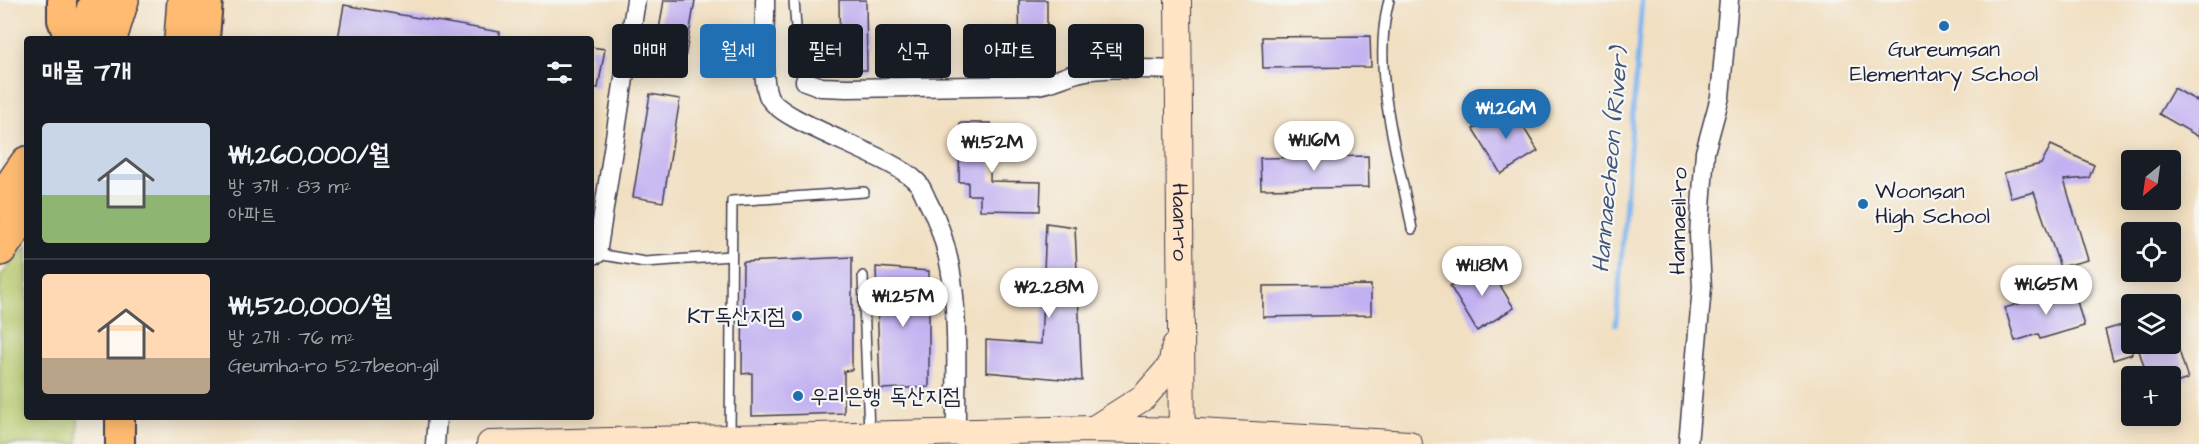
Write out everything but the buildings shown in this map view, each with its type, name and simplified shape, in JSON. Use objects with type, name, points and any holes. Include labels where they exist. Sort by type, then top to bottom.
[{"type":"highway","points":[[85,36],[96,0]]},
{"type":"highway","points":[[111,36],[122,0]]},
{"type":"highway","points":[[181,36],[184,0]]},
{"type":"highway","points":[[0,202],[24,167]]},
{"type":"highway","points":[[0,249],[24,214]]},
{"type":"main road","points":[[62,0],[62,20],[68,36]]},
{"type":"main road","points":[[166,36],[172,0]]},
{"type":"main road","points":[[205,36],[208,0]]},
{"type":"main road","name":"Haan-ro","points":[[1178,0],[1182,437]]},
{"type":"main road","points":[[1092,429],[1126,411],[1160,380],[1171,366],[1180,323]]},
{"type":"main road","points":[[120,420],[120,444]]},
{"type":"main road","points":[[490,444],[1092,429],[1182,437],[1409,444]]},
{"type":"street","points":[[594,254],[636,0]]},
{"type":"street","points":[[765,0],[767,34],[764,77],[769,98],[776,107],[894,165],[917,181],[936,216],[954,285],[956,433]]},
{"type":"street","name":"Hannaeil-ro","points":[[1688,444],[1702,287],[1699,235],[1705,152],[1720,97],[1729,0]]},
{"type":"street","points":[[805,81],[821,87],[847,88],[1037,85],[1055,82],[1077,73],[1106,69],[1179,70]]},
{"type":"street","points":[[435,444],[437,420]]},
{"type":"lane","points":[[794,0],[799,68],[805,81]]},
{"type":"lane","points":[[1389,0],[1385,15],[1384,82],[1394,153],[1412,229]]},
{"type":"lane","points":[[730,438],[732,201],[864,192]]},
{"type":"lane","points":[[594,254],[645,262],[731,256]]},
{"type":"lane","points":[[863,276],[869,435]]},
{"type":"green space","points":[[24,249],[24,420],[78,420],[78,444],[0,444],[0,277]]},
{"type":"waterway","name":"Hannaecheon (River)","points":[[1616,324],[1642,0]]},
{"type":"place","name":"Gureumsan Elementary School","points":[[1944,26]]},
{"type":"place","name":"Woonsan High School","points":[[1863,204]]},
{"type":"place","name":"KT독산지점","points":[[797,316]]},
{"type":"place","name":"우리은행 독산지점","points":[[798,396]]}]
